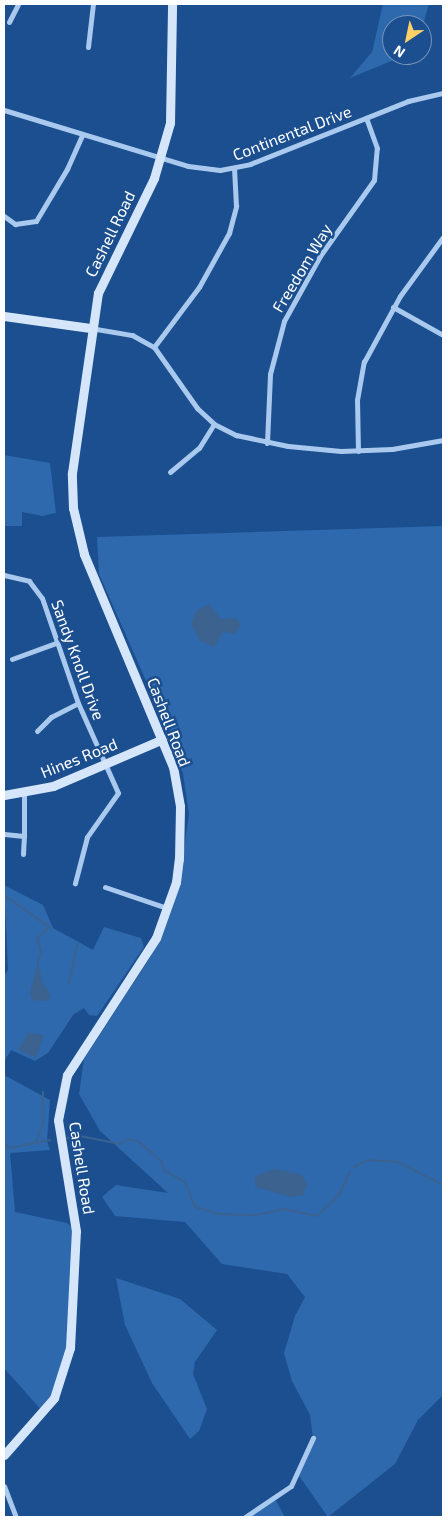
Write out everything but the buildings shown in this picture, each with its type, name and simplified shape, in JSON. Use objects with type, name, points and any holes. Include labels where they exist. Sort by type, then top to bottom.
[{"type":"street","points":[[9,22],[18,4]]},
{"type":"street","points":[[88,47],[93,4]]},
{"type":"street","name":"Cashell Road","points":[[4,1455],[54,1398],[70,1348],[76,1231],[58,1120],[68,1075],[146,956],[168,909],[176,882],[181,830],[173,767],[164,739],[92,577],[73,508],[74,443],[90,328],[107,268],[162,158],[173,92],[172,4]]},
{"type":"street","name":"Continental Drive","points":[[4,110],[82,135],[207,170],[234,169],[366,118],[443,93]]},
{"type":"street","name":"Freedom Way","points":[[267,443],[270,374],[284,321],[320,256],[374,180],[377,148],[366,118]]},
{"type":"street","points":[[4,216],[15,224],[36,221],[68,169],[82,135]]},
{"type":"street","points":[[154,347],[199,287],[229,233],[236,206],[234,169]]},
{"type":"street","points":[[358,451],[360,374],[393,307],[443,237]]},
{"type":"street","points":[[393,307],[443,335]]},
{"type":"street","points":[[4,316],[132,335],[154,347],[197,408],[214,424],[236,435],[267,443],[358,451],[443,440]]},
{"type":"street","points":[[170,472],[199,448],[214,424]]},
{"type":"street","name":"Sandy Knoll Drive","points":[[4,575],[21,577],[36,588],[78,703],[118,793],[87,837],[75,883]]},
{"type":"street","points":[[12,659],[56,643]]},
{"type":"street","points":[[37,730],[51,717],[78,703]]},
{"type":"street","name":"Hines Road","points":[[4,795],[24,794],[106,764],[164,739]]},
{"type":"street","points":[[23,854],[24,794]]},
{"type":"street","points":[[4,834],[24,836]]},
{"type":"street","points":[[105,887],[168,909]]},
{"type":"street","points":[[245,1517],[291,1486],[313,1438]]},
{"type":"street","points":[[4,1486],[16,1517]]},
{"type":"shaded area","points":[[383,4],[429,4],[426,15],[382,15],[382,65],[350,78],[372,52]]},
{"type":"shaded area","points":[[4,455],[50,463],[56,513],[42,516],[22,512],[22,526],[4,526]]},
{"type":"shaded area","points":[[443,526],[443,1395],[418,1420],[395,1464],[328,1517],[299,1476],[313,1438],[310,1415],[292,1381],[284,1353],[295,1316],[305,1297],[287,1274],[222,1264],[185,1222],[115,1216],[102,1197],[116,1185],[168,1193],[100,1131],[79,1094],[84,1059],[149,959],[169,916],[179,886],[189,814],[183,774],[170,735],[99,574],[97,537]]},
{"type":"shaded area","points":[[209,604],[221,619],[236,618],[241,625],[235,634],[223,632],[214,647],[200,641],[191,624],[196,611]]},
{"type":"shaded area","points":[[4,885],[43,905],[53,928],[93,950],[104,927],[141,938],[144,947],[97,1016],[89,1015],[84,1008],[73,1015],[48,1053],[35,1061],[11,1050],[4,1062],[4,976],[8,970]]},
{"type":"shaded area","points":[[38,961],[42,982],[51,995],[47,1001],[32,1000],[30,993]]},
{"type":"shaded area","points":[[28,1033],[44,1035],[36,1058],[18,1050]]},
{"type":"shaded area","points":[[4,1075],[50,1100],[47,1141],[50,1150],[10,1153],[15,1212],[67,1223],[76,1231],[70,1348],[44,1413],[4,1368]]},
{"type":"shaded area","points":[[275,1169],[302,1175],[307,1185],[303,1195],[291,1197],[255,1187],[255,1176]]},
{"type":"shaded area","points":[[116,1278],[180,1299],[217,1330],[195,1362],[193,1374],[207,1409],[199,1431],[190,1439],[152,1383],[125,1325]]},
{"type":"shaded area","points":[[275,1499],[285,1517],[245,1517]]},
{"type":"waterway","points":[[4,895],[49,927],[37,938],[41,952],[38,961]]},
{"type":"waterway","points":[[69,983],[77,945]]},
{"type":"waterway","points":[[36,1142],[43,1124],[43,1092]]},
{"type":"waterway","points":[[68,1138],[80,1136],[120,1144],[129,1139],[138,1141],[161,1161],[165,1171],[185,1182],[195,1207],[220,1214],[257,1215],[284,1209],[317,1216],[339,1195],[350,1171]]},
{"type":"waterway","points":[[4,1143],[9,1148],[50,1140]]},
{"type":"waterway","points":[[354,1167],[368,1160],[398,1162],[443,1185]]}]
